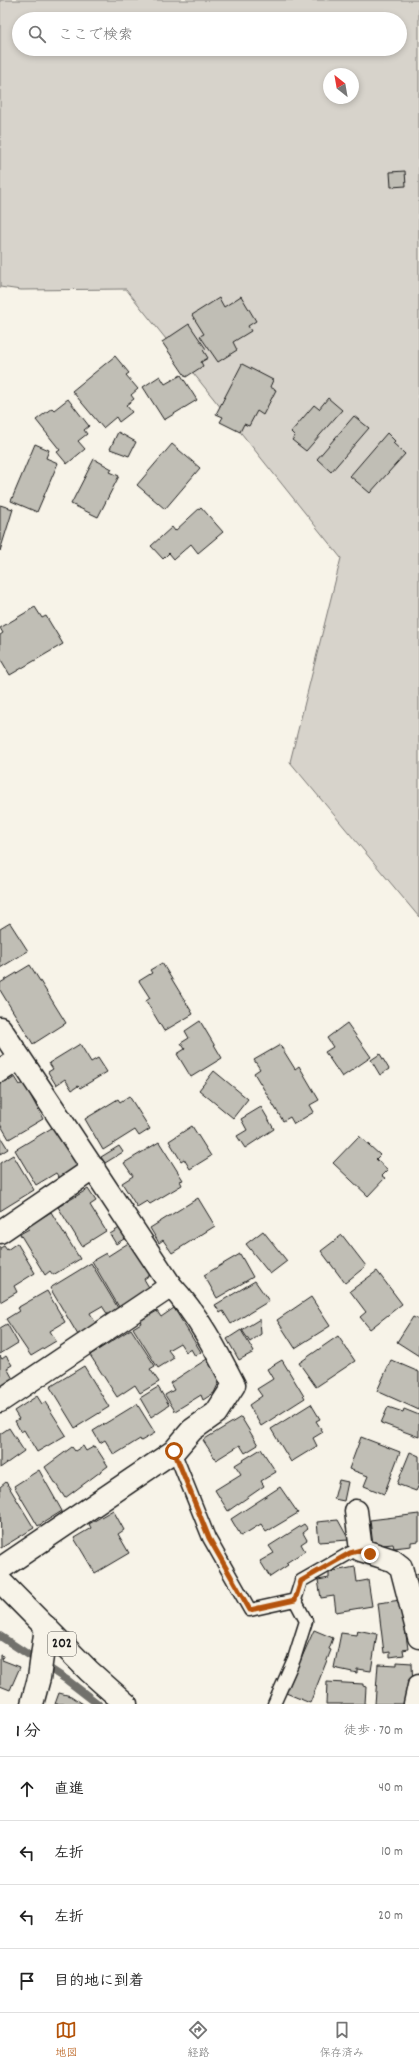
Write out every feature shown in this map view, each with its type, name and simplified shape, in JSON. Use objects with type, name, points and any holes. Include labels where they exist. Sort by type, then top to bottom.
[{"type":"main road","points":[[0,1028],[171,1286],[208,1336],[234,1385],[216,1413],[192,1430],[174,1451],[0,1569]]},
{"type":"main road","points":[[0,1071],[20,1058]]},
{"type":"main road","points":[[0,1232],[94,1168]]},
{"type":"main road","points":[[0,1401],[171,1286]]},
{"type":"main road","points":[[356,1511],[361,1550],[392,1560],[401,1567],[419,1637]]},
{"type":"main road","name":"202","points":[[0,1581],[89,1671],[126,1704]]},
{"type":"main road","points":[[32,1704],[39,1678],[46,1627]]},
{"type":"main road","points":[[415,1704],[419,1686]]},
{"type":"lane","points":[[174,1451],[209,1538],[250,1610],[295,1600]]},
{"type":"lane","points":[[275,1700],[294,1659],[306,1621],[295,1600],[301,1581],[350,1553],[361,1550]]},
{"type":"shaded area","points":[[0,0],[419,0],[419,917],[290,762],[341,558],[126,289],[21,290],[0,287]]},
{"type":"building","points":[[405,171],[406,186],[391,187],[390,172]]},
{"type":"building","points":[[241,296],[256,321],[248,326],[251,331],[233,342],[237,350],[218,362],[200,336],[204,334],[192,315],[219,298],[224,307]]},
{"type":"building","points":[[189,324],[206,349],[203,350],[208,358],[201,362],[203,366],[186,377],[162,342]]},
{"type":"building","points":[[115,356],[129,373],[126,375],[138,389],[131,395],[134,399],[126,405],[132,412],[119,422],[116,417],[103,428],[72,391]]},
{"type":"building","points":[[242,364],[273,380],[270,387],[276,390],[263,415],[257,411],[249,426],[244,424],[240,432],[220,422],[223,417],[216,414]]},
{"type":"building","points":[[181,375],[197,400],[164,420],[143,387],[160,376],[165,384]]},
{"type":"building","points":[[328,398],[342,410],[306,451],[292,440],[295,436],[291,432],[314,405],[319,409]]},
{"type":"building","points":[[68,399],[89,426],[84,430],[87,434],[78,441],[85,449],[67,464],[57,452],[60,450],[36,420],[52,408],[54,410]]},
{"type":"building","points":[[354,416],[369,428],[331,472],[317,459]]},
{"type":"building","points":[[118,432],[136,442],[129,456],[110,449]]},
{"type":"building","points":[[387,433],[395,441],[393,443],[405,454],[370,493],[350,476]]},
{"type":"building","points":[[35,444],[49,450],[46,458],[58,463],[37,512],[11,501]]},
{"type":"building","points":[[172,444],[200,468],[165,509],[137,485]]},
{"type":"building","points":[[94,459],[112,469],[110,472],[119,476],[98,517],[71,504]]},
{"type":"building","points":[[0,505],[13,509],[0,551]]},
{"type":"building","points":[[201,507],[223,532],[198,553],[191,544],[174,559],[169,553],[163,559],[151,546],[172,527],[175,531]]},
{"type":"building","points":[[35,607],[42,618],[46,616],[63,644],[10,675],[0,658],[0,635],[3,633],[0,628]]},
{"type":"building","points":[[10,923],[28,951],[0,968],[0,929]]},
{"type":"building","points":[[162,963],[193,1014],[164,1031],[146,1001],[150,998],[139,981],[152,973],[150,970]]},
{"type":"building","points":[[30,965],[66,1023],[33,1044],[0,990],[0,983]]},
{"type":"building","points":[[200,1021],[222,1058],[191,1077],[177,1054],[185,1049],[181,1043],[189,1038],[185,1031]]},
{"type":"building","points":[[347,1023],[371,1057],[342,1077],[325,1052],[333,1047],[327,1038]]},
{"type":"building","points":[[80,1044],[91,1062],[98,1058],[107,1072],[80,1088],[78,1086],[72,1090],[65,1079],[56,1085],[48,1072],[53,1069],[49,1063]]},
{"type":"building","points":[[280,1045],[295,1069],[299,1066],[319,1100],[310,1105],[314,1112],[294,1124],[290,1117],[283,1121],[254,1073],[260,1069],[254,1060]]},
{"type":"building","points":[[380,1054],[389,1069],[380,1075],[371,1060]]},
{"type":"building","points":[[214,1071],[248,1099],[233,1118],[199,1090]]},
{"type":"building","points":[[15,1077],[20,1085],[24,1083],[43,1119],[9,1139],[0,1124],[0,1082],[7,1078],[9,1081]]},
{"type":"building","points":[[129,1096],[150,1129],[139,1136],[135,1130],[103,1150],[85,1119],[118,1099],[120,1102]]},
{"type":"building","points":[[261,1107],[274,1129],[245,1148],[237,1136],[247,1130],[241,1119]]},
{"type":"building","points":[[55,1126],[80,1167],[60,1179],[56,1173],[36,1185],[15,1150]]},
{"type":"building","points":[[192,1126],[211,1156],[190,1169],[184,1159],[181,1161],[169,1141]]},
{"type":"building","points":[[0,1136],[8,1149],[0,1154]]},
{"type":"building","points":[[359,1136],[380,1155],[376,1159],[388,1170],[382,1176],[385,1178],[368,1196],[333,1163]]},
{"type":"building","points":[[159,1142],[183,1180],[180,1181],[182,1185],[150,1204],[147,1201],[137,1207],[122,1183],[133,1176],[124,1163]]},
{"type":"building","points":[[119,1146],[123,1152],[105,1163],[101,1157]]},
{"type":"building","points":[[13,1155],[34,1190],[0,1211],[0,1163]]},
{"type":"building","points":[[88,1189],[96,1201],[90,1205],[106,1231],[82,1246],[58,1207]]},
{"type":"building","points":[[198,1198],[215,1226],[172,1253],[163,1240],[159,1243],[150,1228]]},
{"type":"building","points":[[51,1212],[80,1259],[53,1275],[50,1271],[45,1275],[20,1234],[29,1229],[28,1226]]},
{"type":"building","points":[[121,1227],[127,1237],[116,1244],[110,1234]]},
{"type":"building","points":[[263,1231],[287,1261],[270,1274],[246,1244]]},
{"type":"building","points":[[342,1235],[366,1266],[345,1283],[321,1251]]},
{"type":"building","points":[[130,1242],[150,1275],[144,1279],[150,1289],[119,1307],[92,1261],[106,1253],[108,1256]]},
{"type":"building","points":[[17,1243],[35,1273],[14,1286],[17,1292],[0,1302],[0,1248],[4,1246],[7,1250]]},
{"type":"building","points":[[240,1254],[253,1277],[217,1298],[204,1275]]},
{"type":"building","points":[[91,1263],[118,1308],[108,1315],[102,1306],[90,1313],[96,1324],[78,1335],[50,1288]]},
{"type":"building","points":[[377,1271],[402,1304],[370,1329],[360,1317],[366,1312],[350,1291]]},
{"type":"building","points":[[255,1281],[269,1301],[231,1324],[223,1311],[220,1313],[215,1305]]},
{"type":"building","points":[[47,1291],[65,1322],[50,1331],[56,1341],[31,1356],[6,1319],[19,1311],[17,1308]]},
{"type":"building","points":[[311,1297],[330,1326],[295,1348],[277,1320]]},
{"type":"building","points":[[174,1308],[201,1352],[195,1356],[191,1349],[186,1352],[180,1343],[168,1350],[174,1358],[158,1368],[133,1328],[141,1323],[140,1321],[157,1311],[161,1317]]},
{"type":"building","points":[[413,1317],[419,1320],[419,1356],[397,1342]]},
{"type":"building","points":[[260,1319],[261,1334],[250,1342],[242,1330]]},
{"type":"building","points":[[7,1324],[18,1343],[0,1354],[0,1328]]},
{"type":"building","points":[[131,1329],[155,1366],[150,1369],[159,1382],[140,1393],[135,1385],[117,1397],[90,1355]]},
{"type":"building","points":[[241,1330],[254,1352],[239,1360],[227,1339]]},
{"type":"building","points":[[338,1336],[355,1361],[316,1387],[299,1363]]},
{"type":"building","points":[[0,1356],[2,1359],[6,1356],[12,1365],[7,1368],[13,1379],[0,1387]]},
{"type":"building","points":[[207,1359],[220,1380],[214,1393],[203,1400],[201,1395],[175,1411],[165,1395],[174,1390],[170,1383]]},
{"type":"building","points":[[282,1360],[305,1398],[261,1426],[249,1405],[262,1396],[257,1389],[273,1379],[267,1369]]},
{"type":"building","points":[[391,1360],[419,1372],[419,1410],[377,1391]]},
{"type":"building","points":[[84,1366],[109,1407],[75,1428],[50,1387]]},
{"type":"building","points":[[158,1387],[169,1405],[151,1417],[140,1398]]},
{"type":"building","points":[[37,1396],[42,1404],[45,1402],[66,1435],[37,1452],[24,1430],[21,1432],[15,1421],[19,1419],[14,1411]]},
{"type":"building","points":[[137,1404],[155,1433],[141,1441],[140,1439],[114,1455],[105,1440],[100,1443],[93,1431]]},
{"type":"building","points":[[311,1404],[320,1419],[316,1421],[323,1432],[313,1438],[317,1446],[291,1462],[271,1429]]},
{"type":"building","points":[[388,1407],[403,1412],[404,1409],[419,1415],[419,1437],[381,1423]]},
{"type":"building","points":[[241,1417],[258,1445],[245,1453],[240,1445],[216,1460],[203,1440]]},
{"type":"building","points":[[9,1428],[24,1451],[0,1468],[0,1434]]},
{"type":"building","points":[[361,1437],[400,1452],[384,1494],[364,1486],[368,1476],[349,1469]]},
{"type":"building","points":[[83,1446],[86,1451],[95,1446],[108,1466],[65,1498],[45,1467],[72,1447],[75,1451]]},
{"type":"building","points":[[261,1449],[276,1472],[261,1481],[264,1486],[228,1511],[215,1490],[241,1474],[235,1465]]},
{"type":"building","points":[[410,1452],[419,1456],[419,1485],[416,1491],[397,1484]]},
{"type":"building","points":[[39,1470],[62,1511],[38,1526],[14,1486]]},
{"type":"building","points":[[339,1480],[348,1482],[344,1501],[334,1499]]},
{"type":"building","points":[[6,1482],[34,1528],[1,1548],[0,1487]]},
{"type":"building","points":[[280,1487],[298,1513],[266,1532],[261,1524],[241,1536],[231,1519]]},
{"type":"building","points":[[113,1510],[124,1530],[118,1534],[129,1553],[95,1573],[74,1538],[91,1528],[89,1524]]},
{"type":"building","points":[[419,1514],[419,1541],[411,1542],[411,1546],[394,1548],[393,1544],[373,1546],[370,1520]]},
{"type":"building","points":[[338,1520],[349,1540],[319,1542],[317,1522]]},
{"type":"building","points":[[304,1524],[308,1529],[303,1533],[307,1540],[301,1544],[305,1551],[286,1563],[288,1565],[270,1577],[260,1561],[274,1553],[269,1546]]},
{"type":"building","points":[[355,1567],[357,1582],[368,1580],[372,1606],[336,1612],[334,1596],[321,1598],[318,1580],[329,1578],[329,1572]]},
{"type":"building","points":[[419,1573],[419,1588],[414,1575]]},
{"type":"building","points":[[401,1600],[408,1649],[403,1650],[404,1655],[390,1657],[390,1652],[384,1653],[378,1603]]},
{"type":"building","points":[[314,1630],[333,1638],[329,1649],[331,1650],[310,1703],[286,1693]]},
{"type":"building","points":[[357,1630],[377,1634],[371,1671],[357,1669],[357,1673],[334,1668],[341,1633],[356,1635]]},
{"type":"building","points":[[0,1655],[3,1656],[2,1660],[20,1667],[10,1690],[0,1686]]},
{"type":"building","points":[[397,1662],[412,1663],[413,1691],[407,1704],[375,1704],[378,1664],[397,1665]]},
{"type":"building","points":[[327,1682],[363,1684],[363,1686],[366,1687],[365,1704],[326,1704]]},
{"type":"building","points":[[59,1693],[71,1696],[83,1704],[55,1704]]},
{"type":"waterway","points":[[0,1636],[67,1680],[98,1704]]},
{"type":"route","points":[[174,1451],[209,1538],[250,1610],[295,1600],[301,1581],[350,1553],[361,1550],[370,1554]]}]
